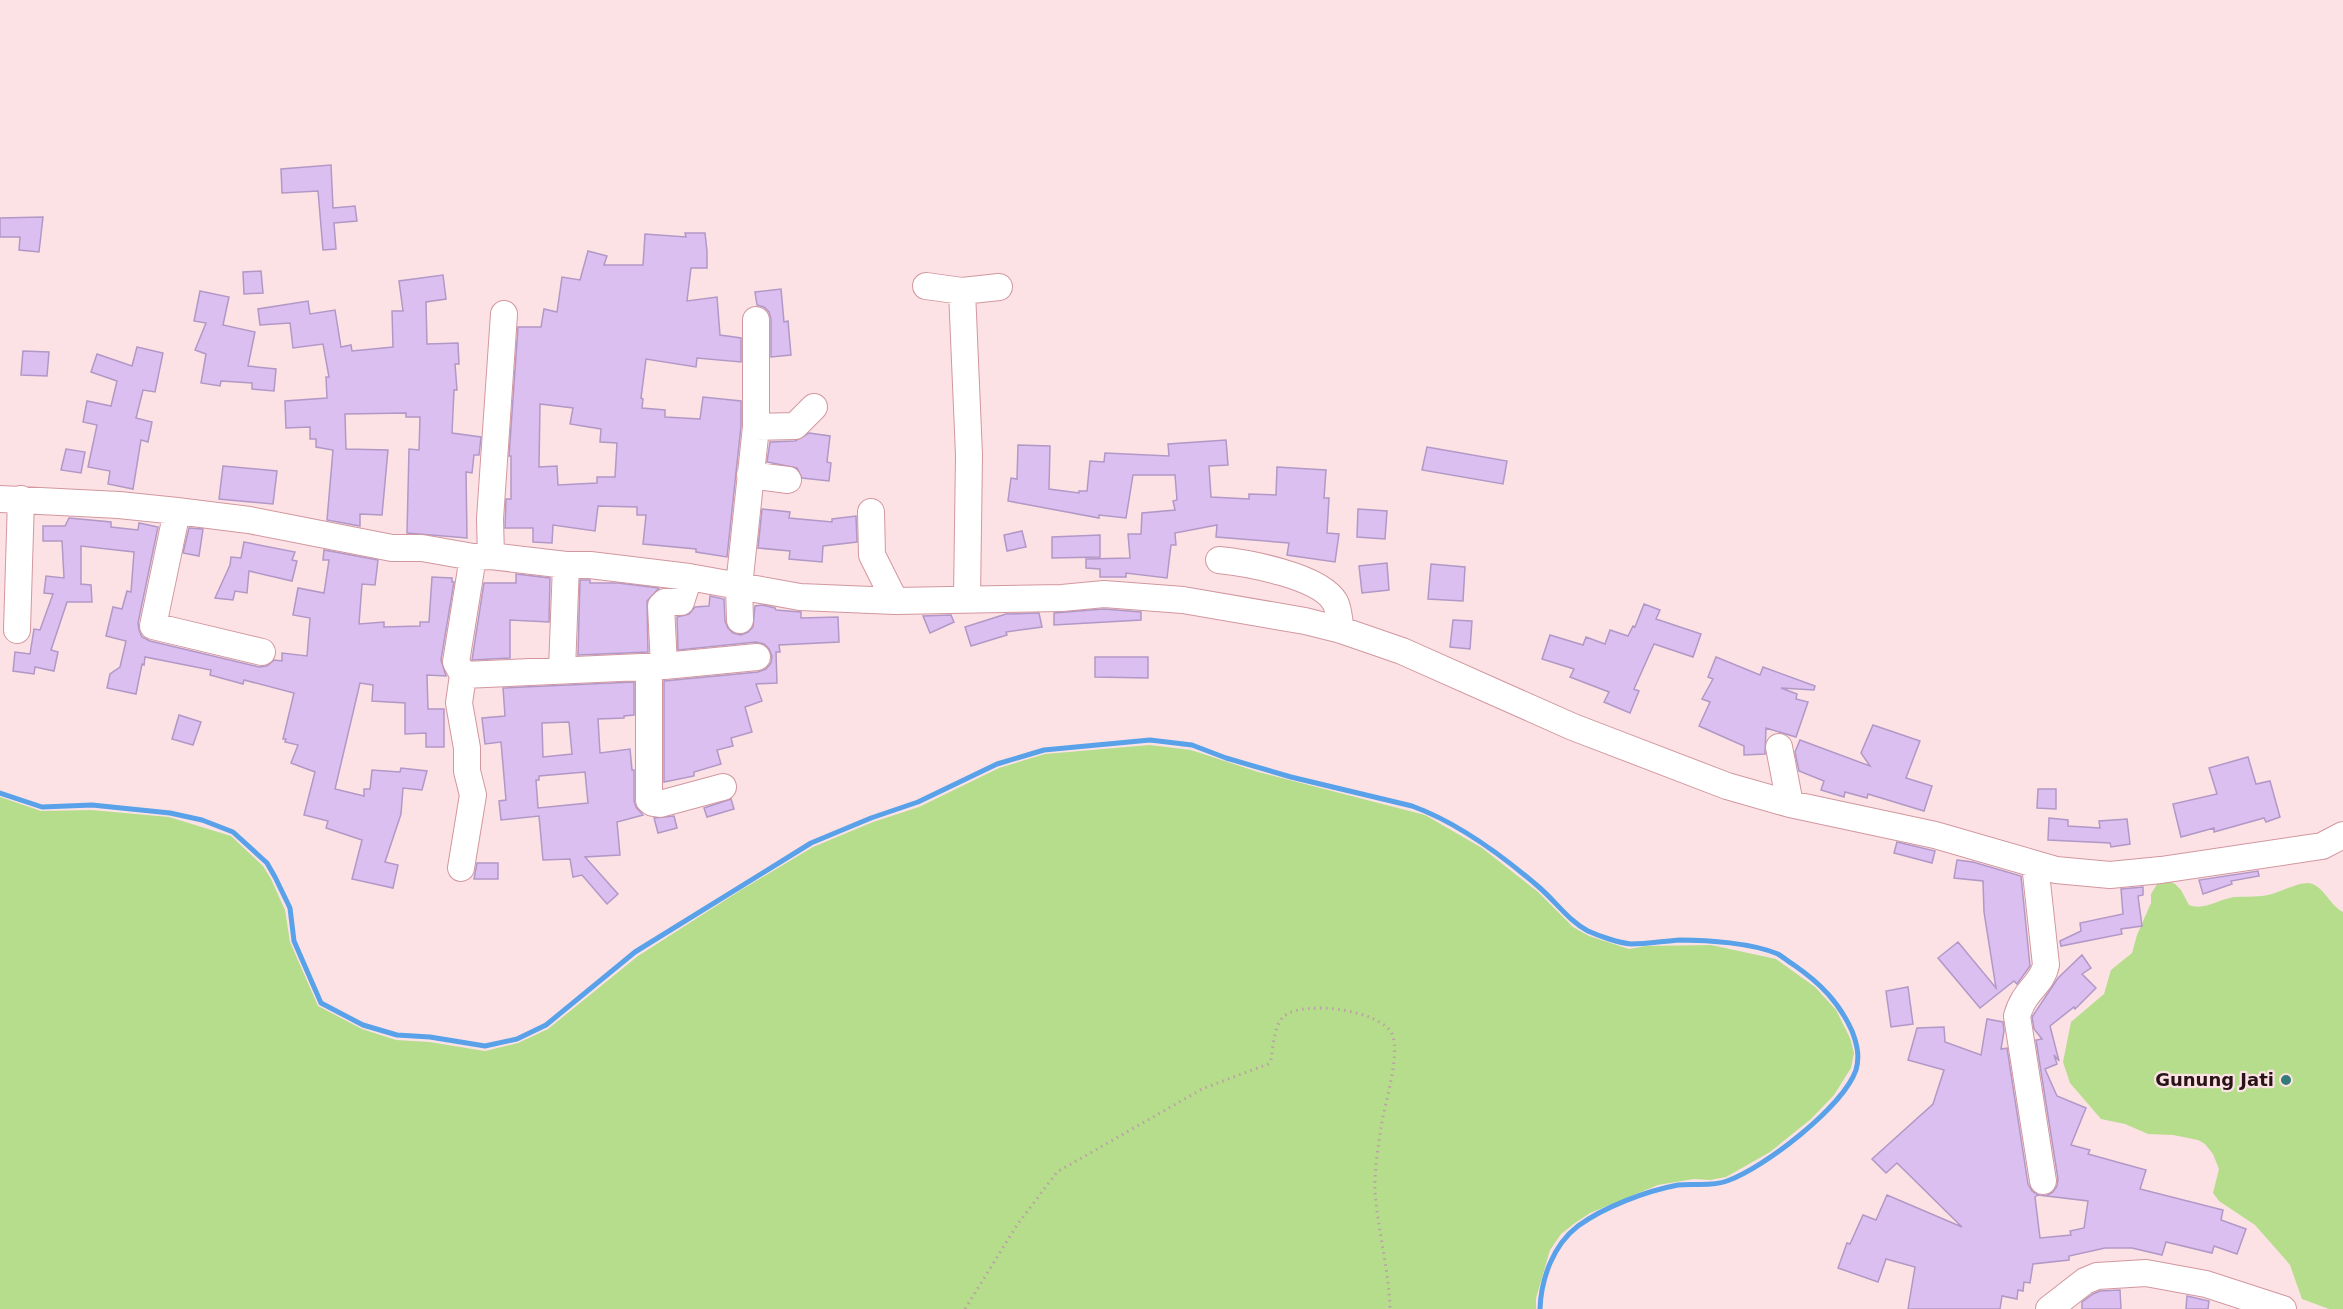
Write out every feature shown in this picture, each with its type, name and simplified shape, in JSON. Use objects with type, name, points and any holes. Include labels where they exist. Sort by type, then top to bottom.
[{"type":"street","points":[[926,286],[962,291],[999,287]]},
{"type":"street","points":[[962,291],[969,455],[967,598]]},
{"type":"street","points":[[461,868],[473,795],[467,771],[467,748],[459,703],[463,675],[458,667],[457,658],[490,519],[504,314]]},
{"type":"street","points":[[740,620],[739,586],[756,427],[756,320]]},
{"type":"street","points":[[756,427],[795,426],[814,407]]},
{"type":"street","points":[[750,475],[788,480]]},
{"type":"street","points":[[17,630],[10,499],[177,511],[249,520],[392,548],[422,548],[482,557],[566,565],[591,565],[689,577],[800,597],[895,601],[1062,598],[1104,594],[1142,596],[1305,621],[1341,630],[1402,651],[1573,727],[1727,786],[1790,804],[1935,835],[2062,870],[2110,875],[2140,872],[2322,846],[2343,835]]},
{"type":"street","points":[[177,511],[153,626],[262,652]]},
{"type":"street","points":[[871,512],[872,555],[895,601]]},
{"type":"street","points":[[1219,560],[1268,567],[1314,586],[1335,603],[1341,630]]},
{"type":"street","points":[[562,669],[566,565]]},
{"type":"street","points":[[689,577],[681,602],[665,602],[661,606],[649,800],[660,804],[723,787]]},
{"type":"street","points":[[463,675],[562,669],[656,667],[757,657]]},
{"type":"street","points":[[1779,747],[1790,804]]},
{"type":"street","points":[[2035,864],[2046,965],[2043,976],[2022,1000],[2018,1016],[2043,1181]]},
{"type":"street","points":[[2049,1309],[2085,1281],[2097,1276],[2146,1273],[2206,1284],[2283,1309]]},
{"type":"path","points":[[965,1309],[1017,1225],[1058,1172],[1202,1089],[1268,1064],[1281,1019],[1288,1013],[1313,1007],[1370,1017],[1381,1022],[1391,1032],[1395,1044],[1381,1128],[1375,1189],[1380,1239],[1389,1285],[1390,1309]]},
{"type":"green space","points":[[1150,745],[1191,750],[1258,772],[1425,815],[1482,848],[1538,892],[1573,927],[1589,936],[1629,949],[1646,946],[1711,945],[1776,959],[1815,987],[1836,1010],[1850,1038],[1854,1053],[1851,1068],[1834,1095],[1811,1119],[1770,1152],[1726,1177],[1658,1185],[1590,1213],[1575,1223],[1561,1234],[1550,1250],[1536,1298],[1536,1309],[0,1309],[0,797],[41,811],[91,810],[169,817],[231,836],[263,866],[271,879],[285,910],[290,942],[318,1006],[362,1029],[396,1040],[429,1042],[485,1051],[518,1043],[548,1029],[638,956],[813,847],[873,822],[919,807],[999,768],[1045,754]]},
{"type":"green space","points":[[2167,880],[2181,890],[2189,905],[2200,907],[2228,898],[2276,893],[2308,883],[2318,887],[2343,912],[2343,1309],[2329,1309],[2302,1299],[2290,1265],[2285,1259],[2255,1225],[2219,1201],[2213,1193],[2219,1169],[2213,1154],[2205,1144],[2198,1140],[2173,1135],[2148,1134],[2125,1124],[2101,1119],[2070,1083],[2063,1062],[2071,1022],[2104,994],[2111,970],[2132,953],[2151,903],[2151,894],[2159,881]]},
{"type":"building","points":[[331,165],[333,208],[355,206],[357,221],[334,223],[336,249],[323,250],[318,191],[282,193],[281,169]]},
{"type":"building","points":[[43,217],[39,252],[19,250],[20,237],[0,237],[0,218]]},
{"type":"building","points":[[685,233],[705,233],[707,251],[707,268],[691,268],[687,301],[717,297],[720,335],[741,338],[741,362],[697,358],[696,367],[646,359],[641,398],[643,399],[642,408],[665,410],[665,417],[700,419],[703,397],[741,401],[741,426],[727,557],[696,552],[696,549],[643,544],[646,515],[637,515],[637,507],[598,506],[595,531],[553,525],[552,543],[533,542],[533,528],[505,528],[506,499],[511,499],[511,456],[509,456],[518,327],[541,327],[544,309],[557,312],[562,277],[580,280],[588,251],[607,256],[604,265],[643,265],[645,234],[686,237]],"holes":[[[540,404],[573,408],[570,424],[601,429],[600,442],[617,443],[615,477],[597,477],[597,483],[558,485],[557,466],[539,467]]]},
{"type":"building","points":[[261,271],[263,293],[244,294],[243,272]]},
{"type":"building","points":[[443,275],[446,299],[426,302],[427,344],[458,343],[459,364],[455,364],[457,390],[454,390],[452,433],[481,437],[479,455],[474,455],[472,473],[466,472],[467,538],[407,533],[409,449],[419,450],[420,417],[406,417],[406,413],[345,414],[346,449],[388,450],[382,515],[360,514],[360,526],[327,520],[333,450],[316,447],[316,439],[310,439],[310,427],[286,428],[285,401],[327,398],[326,377],[329,377],[323,344],[293,348],[290,323],[260,325],[258,309],[308,301],[310,314],[335,310],[341,347],[351,345],[352,351],[393,347],[392,311],[403,311],[399,281]]},
{"type":"building","points":[[781,289],[784,322],[788,321],[791,355],[771,357],[771,319],[764,307],[757,305],[755,292]]},
{"type":"building","points":[[200,291],[229,297],[223,325],[255,332],[248,366],[276,369],[274,391],[252,389],[252,383],[221,381],[220,386],[201,383],[206,354],[195,350],[206,323],[194,321]]},
{"type":"building","points":[[137,347],[163,353],[155,392],[143,390],[136,418],[152,422],[148,442],[141,440],[133,489],[108,484],[110,471],[88,467],[97,425],[83,422],[87,401],[111,406],[117,381],[91,372],[97,354],[132,366]]},
{"type":"building","points":[[23,351],[49,352],[47,376],[21,375]]},
{"type":"building","points":[[809,433],[830,436],[827,462],[831,463],[829,481],[802,478],[797,468],[767,462],[770,442],[795,441]]},
{"type":"building","points":[[1226,440],[1228,465],[1209,466],[1211,497],[1249,499],[1249,494],[1276,495],[1277,467],[1326,470],[1324,498],[1329,498],[1327,533],[1339,534],[1335,562],[1287,555],[1289,543],[1216,537],[1217,525],[1175,533],[1176,545],[1171,545],[1167,578],[1126,573],[1126,577],[1100,577],[1100,569],[1086,568],[1086,559],[1130,558],[1128,534],[1141,534],[1142,513],[1175,510],[1173,501],[1177,500],[1175,475],[1133,475],[1126,518],[1099,515],[1099,518],[1008,501],[1011,478],[1017,479],[1018,445],[1050,446],[1049,489],[1079,493],[1079,491],[1087,491],[1090,461],[1104,462],[1105,453],[1169,456],[1168,444]]},
{"type":"building","points":[[1427,447],[1507,461],[1503,484],[1422,470]]},
{"type":"building","points":[[66,449],[85,452],[81,473],[61,470]]},
{"type":"building","points":[[223,466],[277,471],[273,504],[219,499]]},
{"type":"building","points":[[762,509],[790,512],[789,518],[832,522],[832,519],[856,516],[857,542],[823,546],[822,562],[789,559],[790,551],[758,548]]},
{"type":"building","points":[[1358,509],[1387,511],[1385,539],[1357,537]]},
{"type":"building","points":[[69,518],[111,522],[111,527],[138,530],[139,523],[158,527],[138,623],[142,637],[150,641],[259,667],[267,666],[274,660],[282,661],[282,653],[307,656],[310,618],[293,615],[298,588],[324,593],[329,560],[323,560],[324,550],[378,560],[375,585],[362,584],[359,624],[384,622],[384,627],[420,626],[420,622],[429,622],[432,577],[452,578],[454,582],[441,660],[446,676],[427,675],[428,709],[444,709],[444,747],[426,747],[426,733],[405,734],[405,703],[372,701],[373,685],[360,683],[335,789],[364,796],[364,789],[370,789],[372,770],[400,772],[401,768],[427,771],[422,790],[403,788],[401,814],[385,862],[398,865],[393,888],[352,879],[362,840],[326,828],[328,821],[304,815],[315,772],[291,763],[298,745],[285,742],[286,739],[283,739],[294,693],[244,680],[243,684],[210,675],[211,670],[145,657],[136,694],[107,688],[110,674],[120,667],[126,641],[106,636],[113,607],[122,609],[127,591],[131,592],[134,552],[81,546],[81,584],[91,585],[92,602],[67,602],[51,650],[58,652],[54,671],[35,667],[34,674],[13,671],[15,652],[30,654],[34,629],[40,630],[53,594],[44,593],[46,576],[64,578],[62,541],[43,541],[43,526],[65,526]]},
{"type":"building","points":[[189,528],[203,529],[199,556],[183,553]]},
{"type":"building","points":[[1022,531],[1026,547],[1007,551],[1004,535]]},
{"type":"building","points":[[1100,535],[1100,557],[1052,558],[1052,537]]},
{"type":"building","points":[[244,542],[295,552],[292,560],[297,561],[292,581],[249,571],[247,593],[235,591],[233,600],[215,598],[230,565],[231,557],[241,558]]},
{"type":"building","points":[[1387,563],[1389,590],[1362,593],[1359,566]]},
{"type":"building","points":[[1431,564],[1465,567],[1463,601],[1428,599]]},
{"type":"building","points":[[516,574],[550,578],[549,622],[510,620],[510,658],[472,660],[484,583],[516,583]]},
{"type":"building","points":[[580,580],[590,580],[590,583],[618,583],[659,588],[647,601],[648,652],[578,655]]},
{"type":"building","points":[[710,596],[724,599],[725,621],[733,633],[741,635],[748,632],[753,627],[755,606],[762,605],[776,610],[801,612],[801,618],[838,617],[839,642],[779,645],[780,652],[776,652],[777,683],[756,684],[762,701],[745,707],[752,732],[731,738],[733,746],[717,750],[721,764],[694,772],[694,776],[664,782],[664,681],[758,672],[766,669],[771,663],[772,656],[769,649],[764,644],[756,642],[678,650],[677,617],[689,614],[695,607],[709,606]]},
{"type":"building","points":[[1644,604],[1660,610],[1656,619],[1701,634],[1693,657],[1654,644],[1634,689],[1639,691],[1630,713],[1604,702],[1609,692],[1570,677],[1574,669],[1542,659],[1550,635],[1583,645],[1586,637],[1605,644],[1610,630],[1628,636],[1633,626],[1635,627]]},
{"type":"building","points":[[1104,609],[1141,612],[1141,620],[1054,625],[1054,613]]},
{"type":"building","points":[[1039,613],[1042,627],[1006,632],[1007,635],[971,646],[965,627],[1006,614]]},
{"type":"building","points":[[951,615],[954,622],[930,633],[923,616]]},
{"type":"building","points":[[1453,620],[1472,621],[1470,649],[1450,647]]},
{"type":"building","points":[[1095,657],[1148,657],[1148,678],[1095,677]]},
{"type":"building","points":[[1716,657],[1760,675],[1763,667],[1815,686],[1814,690],[1781,688],[1797,694],[1796,699],[1808,702],[1796,737],[1766,728],[1765,754],[1744,755],[1744,746],[1699,726],[1710,702],[1702,699],[1713,679],[1708,677]]},
{"type":"building","points":[[634,682],[634,715],[624,716],[624,718],[598,719],[600,753],[630,749],[632,770],[634,770],[634,801],[643,815],[617,822],[620,855],[585,857],[618,894],[607,904],[582,875],[573,877],[570,859],[543,860],[539,816],[501,820],[499,801],[506,800],[501,742],[485,744],[482,718],[505,716],[503,688]],"holes":[[[569,722],[572,754],[543,757],[542,723]],[[585,772],[588,803],[538,808],[536,780],[539,780],[539,776]]]},
{"type":"building","points":[[179,715],[201,722],[193,745],[172,739]]},
{"type":"building","points":[[1873,725],[1920,741],[1906,778],[1932,786],[1924,811],[1868,794],[1867,798],[1845,792],[1844,797],[1821,790],[1824,781],[1799,771],[1795,752],[1800,740],[1870,766],[1861,753]]},
{"type":"building","points":[[2248,757],[2256,784],[2270,781],[2280,817],[2266,822],[2264,818],[2214,832],[2214,828],[2181,837],[2173,804],[2217,794],[2209,768]]},
{"type":"building","points":[[2038,789],[2056,789],[2056,809],[2037,808]]},
{"type":"building","points":[[731,799],[734,809],[707,817],[704,808]]},
{"type":"building","points":[[674,816],[677,828],[658,833],[654,818]]},
{"type":"building","points":[[2049,818],[2068,820],[2068,826],[2100,828],[2099,821],[2127,819],[2130,844],[2111,847],[2110,843],[2048,840]]},
{"type":"building","points":[[1897,842],[1935,851],[1932,863],[1894,853]]},
{"type":"building","points":[[1957,860],[1973,862],[2021,876],[2030,966],[2017,984],[2014,981],[1980,1008],[1938,958],[1958,942],[1996,988],[1984,912],[1983,881],[1954,878]]},
{"type":"building","points":[[477,863],[498,863],[498,879],[474,879]]},
{"type":"building","points":[[2258,871],[2259,876],[2231,881],[2232,884],[2203,894],[2199,880]]},
{"type":"building","points":[[2143,887],[2143,895],[2138,896],[2142,926],[2121,929],[2122,934],[2061,946],[2060,941],[2081,931],[2080,923],[2123,914],[2121,889]]},
{"type":"building","points":[[2082,955],[2091,968],[2082,974],[2096,988],[2075,1009],[2074,1007],[2050,1026],[2059,1061],[2054,1055],[2057,1064],[2045,1069],[2057,1096],[2086,1108],[2071,1145],[2090,1150],[2088,1154],[2146,1170],[2140,1189],[2223,1210],[2221,1220],[2246,1229],[2237,1254],[2214,1246],[2212,1253],[2166,1242],[2162,1255],[2132,1248],[2105,1248],[2069,1256],[2069,1260],[2033,1264],[2030,1283],[2024,1282],[2023,1291],[2018,1290],[2017,1299],[2002,1296],[2000,1309],[1908,1309],[1915,1267],[1886,1259],[1878,1282],[1838,1268],[1847,1243],[1850,1244],[1863,1215],[1876,1220],[1887,1195],[1962,1227],[1897,1163],[1886,1173],[1872,1159],[1933,1104],[1944,1070],[1908,1060],[1917,1028],[1944,1027],[1945,1042],[1981,1055],[1987,1019],[2003,1022],[2001,1049],[2007,1048],[2028,1184],[2038,1195],[2035,1197],[2040,1238],[2071,1235],[2070,1231],[2084,1228],[2088,1201],[2046,1196],[2053,1192],[2058,1179],[2036,1040],[2042,1039],[2034,1029],[2032,1017],[2058,978]]},
{"type":"building","points":[[1908,987],[1913,1024],[1891,1027],[1886,991]]},
{"type":"building","points":[[2120,1290],[2121,1309],[2082,1309],[2082,1302],[2093,1294],[2100,1291]]},
{"type":"building","points":[[2187,1296],[2209,1301],[2208,1309],[2186,1309]]},
{"type":"waterway","points":[[0,793],[42,807],[92,805],[170,813],[202,820],[233,832],[267,863],[275,877],[290,908],[294,941],[321,1003],[363,1025],[397,1035],[430,1037],[485,1046],[517,1039],[546,1025],[635,952],[811,843],[871,818],[918,802],[997,764],[1044,750],[1150,740],[1192,745],[1226,758],[1291,777],[1412,806],[1447,821],[1496,852],[1540,888],[1575,922],[1593,933],[1631,944],[1680,940],[1703,941],[1743,945],[1778,954],[1828,994],[1847,1021],[1857,1045],[1856,1070],[1836,1101],[1781,1150],[1761,1163],[1721,1183],[1678,1185],[1653,1191],[1600,1212],[1578,1226],[1562,1243],[1550,1263],[1543,1286],[1540,1309]]},
{"type":"place","name":"Gunung Jati","points":[[2286,1080]]}]
